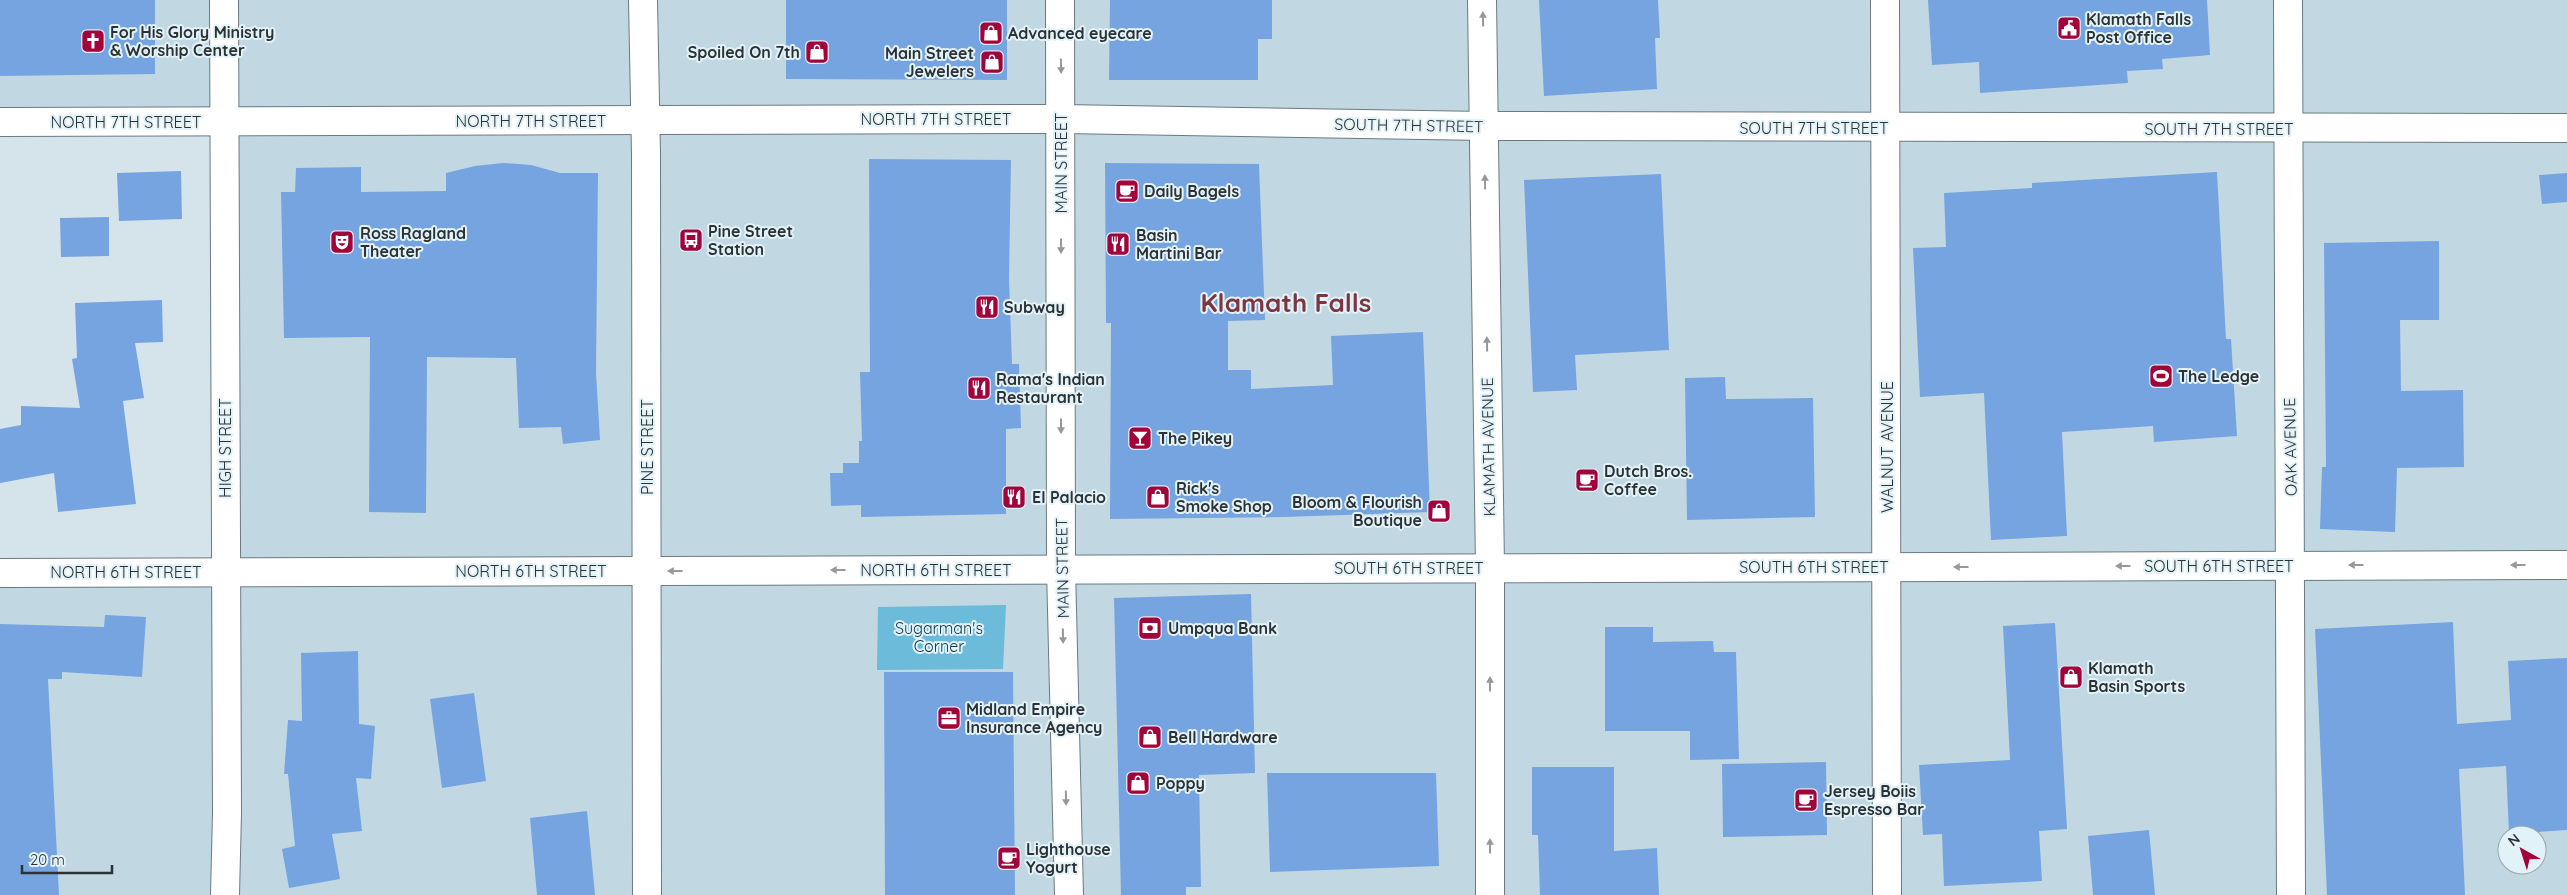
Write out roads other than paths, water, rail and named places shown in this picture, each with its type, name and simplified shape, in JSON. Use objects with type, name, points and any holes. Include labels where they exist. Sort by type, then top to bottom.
[{"type":"street","name":"HIGH STREET","points":[[224,0],[227,813],[224,895]]},
{"type":"street","name":"PINE STREET","points":[[643,0],[646,120],[647,895]]},
{"type":"street","name":"MAIN STREET","points":[[1060,0],[1062,119],[1062,570],[1069,895]]},
{"type":"street","name":"KLAMATH AVENUE","points":[[1482,0],[1490,568],[1490,895]]},
{"type":"street","name":"WALNUT AVENUE","points":[[1885,0],[1888,895]]},
{"type":"street","name":"OAK AVENUE","points":[[2288,0],[2287,129],[2292,895]]},
{"type":"street","name":"NORTH 7TH STREET","points":[[0,122],[1062,119]]},
{"type":"street","name":"SOUTH 7TH STREET","points":[[1062,119],[1484,126],[2287,129],[2567,128]]},
{"type":"street","name":"SOUTH 6TH STREET","points":[[1062,570],[2567,565]]},
{"type":"street","name":"NORTH 6TH STREET","points":[[0,573],[1062,570]]},
{"type":"place","name":"Klamath Falls Post Office","points":[[2069,28]]},
{"type":"place","name":"Advanced eyecare","points":[[991,33]]},
{"type":"place","name":"For His Glory Ministry & Worship Center","points":[[93,41]]},
{"type":"place","name":"Spoiled On 7th","points":[[817,52]]},
{"type":"place","name":"Main Street Jewelers","points":[[992,62]]},
{"type":"place","name":"Daily Bagels","points":[[1127,191]]},
{"type":"place","name":"Pine Street Station","points":[[691,240]]},
{"type":"place","name":"Ross Ragland Theater","points":[[342,242]]},
{"type":"place","name":"Basin Martini Bar","points":[[1118,244]]},
{"type":"place","name":"Subway","points":[[987,307]]},
{"type":"place","name":"The Ledge","points":[[2161,376]]},
{"type":"place","name":"Rama's Indian Restaurant","points":[[979,388]]},
{"type":"place","name":"The Pikey","points":[[1140,438]]},
{"type":"place","name":"Dutch Bros. Coffee","points":[[1587,480]]},
{"type":"place","name":"El Palacio","points":[[1014,497]]},
{"type":"place","name":"Rick's Smoke Shop","points":[[1158,497]]},
{"type":"place","name":"Bloom & Flourish Boutique","points":[[1439,511]]},
{"type":"place","name":"Umpqua Bank","points":[[1150,628]]},
{"type":"place","name":"Klamath Basin Sports","points":[[2071,677]]},
{"type":"place","name":"Midland Empire Insurance Agency","points":[[949,718]]},
{"type":"place","name":"Bell Hardware","points":[[1150,737]]},
{"type":"place","name":"Poppy","points":[[1138,783]]},
{"type":"place","name":"Jersey Boiis Espresso Bar","points":[[1806,800]]},
{"type":"place","name":"Lighthouse Yogurt","points":[[1009,858]]},
{"type":"district","name":"Klamath Falls","points":[[1286,303]]},
{"type":"park label","name":"Sugarman's Corner","points":[[939,637]]}]
